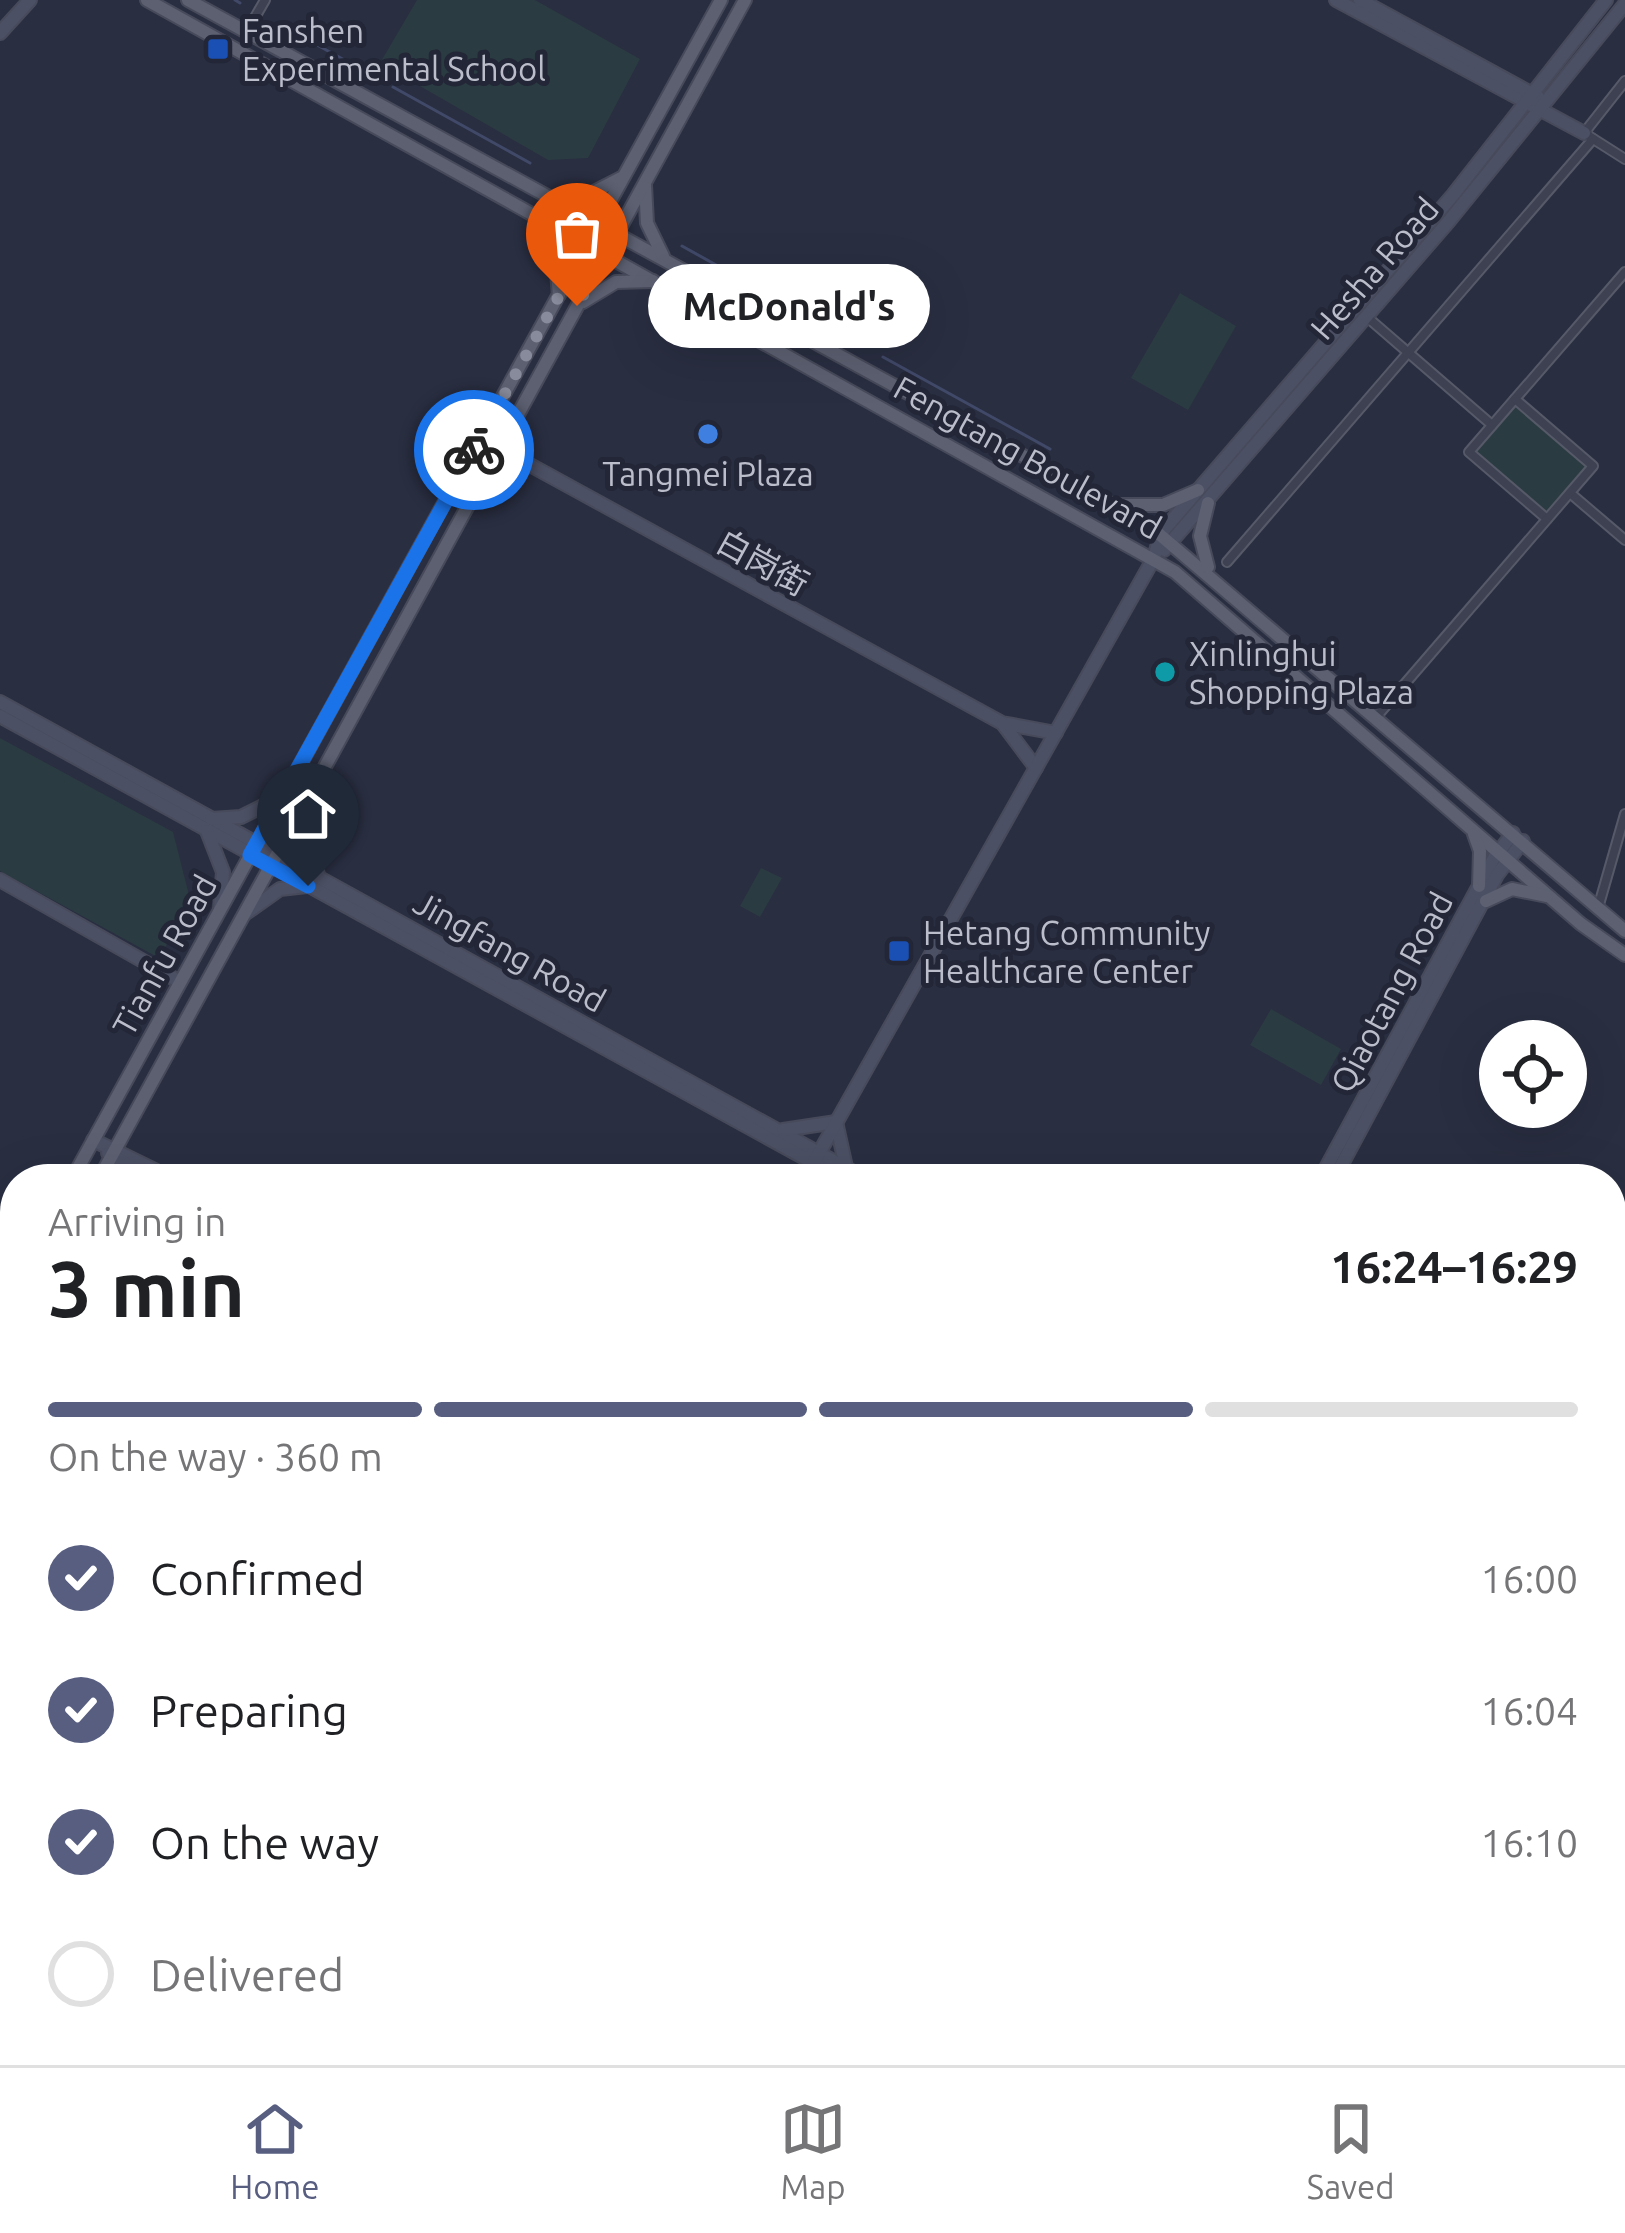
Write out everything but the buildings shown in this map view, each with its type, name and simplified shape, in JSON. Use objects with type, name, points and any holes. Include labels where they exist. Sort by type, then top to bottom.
[{"type":"main road","name":"Fengtang Boulevard","points":[[147,0],[1154,558],[1193,585],[1551,897],[1625,955]]},
{"type":"main road","name":"Fengtang Boulevard","points":[[188,0],[545,198],[1118,505],[1174,542],[1625,931]]},
{"type":"main road","name":"Tianfu Road","points":[[80,1164],[722,0]]},
{"type":"main road","name":"Tianfu Road","points":[[107,1164],[745,0]]},
{"type":"main road","points":[[545,198],[584,197],[627,173]]},
{"type":"main road","points":[[645,181],[650,236],[679,268]]},
{"type":"main road","points":[[532,214],[555,251],[560,296]]},
{"type":"main road","points":[[577,306],[616,283],[663,284]]},
{"type":"main road","points":[[1118,505],[1163,505],[1198,490]]},
{"type":"main road","points":[[1208,503],[1201,549],[1215,578]]},
{"type":"main road","points":[[1467,823],[1480,851],[1479,886]]},
{"type":"main road","points":[[1486,901],[1512,889],[1551,897]]},
{"type":"street","points":[[0,33],[30,0]]},
{"type":"street","points":[[246,33],[265,0]]},
{"type":"street","points":[[1336,0],[1529,98]]},
{"type":"street","points":[[1360,0],[1625,159]]},
{"type":"street","name":"Hesha Road","points":[[817,1157],[1154,558],[1161,533],[1529,98],[1606,0]]},
{"type":"street","name":"Hesha Road","points":[[1154,558],[1174,542],[1367,317],[1625,4]]},
{"type":"street","points":[[1227,562],[1589,136],[1625,81]]},
{"type":"street","points":[[1547,519],[1469,452],[1625,272]]},
{"type":"street","points":[[1367,317],[1492,425]]},
{"type":"street","points":[[1377,716],[1593,466],[1515,399]]},
{"type":"street","name":"白岗街","points":[[499,448],[1002,723]]},
{"type":"street","points":[[1570,493],[1625,540]]},
{"type":"street","name":"Jingfang Road","points":[[0,702],[209,825]]},
{"type":"street","name":"Jingfang Road","points":[[0,716],[829,1164]]},
{"type":"street","points":[[1002,723],[1056,733]]},
{"type":"street","points":[[1002,723],[1036,768]]},
{"type":"street","points":[[220,910],[223,872],[209,825],[241,817],[283,796]]},
{"type":"street","points":[[304,806],[303,842],[322,880]]},
{"type":"street","points":[[1598,910],[1625,814]]},
{"type":"street","name":"Qiaotang Road","points":[[1328,1164],[1479,886],[1518,837]]},
{"type":"street","name":"Qiaotang Road","points":[[1342,1164],[1486,901],[1503,855]]},
{"type":"street","name":"Jingfang Road","points":[[274,861],[322,880],[779,1130],[817,1157]]},
{"type":"street","points":[[0,880],[180,982]]},
{"type":"street","points":[[245,913],[280,890],[308,886]]},
{"type":"street","points":[[779,1130],[836,1122],[843,1164]]},
{"type":"street","points":[[93,1140],[140,1164]]},
{"type":"street","points":[[114,1152],[131,1164]]},
{"type":"shaded area","points":[[417,0],[535,0],[640,59],[588,158],[548,160],[380,63]]},
{"type":"shaded area","points":[[1180,293],[1236,326],[1188,410],[1131,378]]},
{"type":"shaded area","points":[[1516,405],[1587,466],[1547,513],[1475,452]]},
{"type":"shaded area","points":[[0,738],[173,832],[191,903],[159,958],[0,871]]},
{"type":"shaded area","points":[[761,868],[782,878],[760,917],[740,906]]},
{"type":"shaded area","points":[[1271,1009],[1341,1049],[1321,1085],[1250,1045]]},
{"type":"waterway","points":[[235,0],[240,3]]},
{"type":"waterway","points":[[279,24],[368,73]]},
{"type":"waterway","points":[[393,87],[530,163]]},
{"type":"waterway","points":[[682,246],[815,320]]},
{"type":"waterway","points":[[883,357],[1050,449]]},
{"type":"way so far","points":[[474,450],[598,225],[616,235],[577,306]]},
{"type":"place","name":"Fanshen Experimental School","points":[[218,49]]},
{"type":"place","name":"McDonald's","points":[[577,306]]},
{"type":"place","name":"Tangmei Plaza","points":[[708,434]]},
{"type":"place","name":"Xinlinghui Shopping Plaza","points":[[1165,672]]},
{"type":"place","name":"Hetang Community Healthcare Center","points":[[899,951]]},
{"type":"route","points":[[308,886],[250,855],[474,450]]}]
